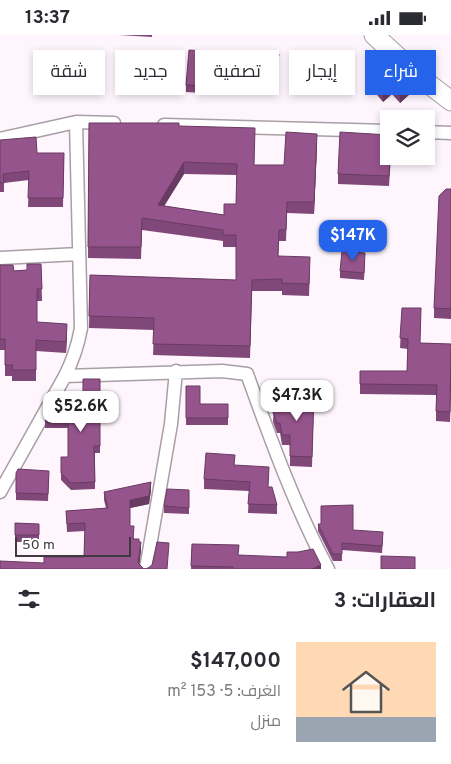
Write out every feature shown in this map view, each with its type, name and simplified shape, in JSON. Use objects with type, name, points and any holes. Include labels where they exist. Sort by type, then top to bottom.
[{"type":"street","points":[[374,35],[421,79],[451,101]]},
{"type":"street","points":[[0,139],[76,122],[125,124]]},
{"type":"street","points":[[0,492],[73,360],[81,328],[76,122]]},
{"type":"street","points":[[154,125],[380,131]]},
{"type":"street","points":[[435,133],[451,133]]},
{"type":"street","points":[[0,258],[79,254]]},
{"type":"street","points":[[65,376],[176,371],[222,371],[247,375],[265,425],[316,546],[328,569]]},
{"type":"street","points":[[146,569],[169,440],[176,371]]},
{"type":"building","points":[[189,50],[195,50],[195,86],[186,85]]},
{"type":"building","points":[[89,123],[179,123],[179,126],[255,128],[254,165],[284,165],[286,132],[317,134],[314,202],[287,202],[286,230],[279,230],[278,256],[310,257],[309,284],[282,283],[282,279],[252,280],[250,346],[153,344],[154,318],[89,316],[90,275],[236,280],[236,235],[223,235],[223,230],[142,218],[141,247],[88,247]],"holes":[[[184,162],[237,164],[236,204],[224,204],[224,215],[158,205]]]},
{"type":"building","points":[[340,132],[380,134],[380,165],[390,165],[389,176],[338,174]]},
{"type":"building","points":[[36,137],[37,153],[64,153],[63,198],[28,198],[29,171],[3,174],[4,183],[0,183],[0,140]]},
{"type":"building","points":[[446,189],[451,189],[451,309],[434,308],[439,196]]},
{"type":"building","points":[[342,251],[365,253],[364,273],[340,271]]},
{"type":"building","points":[[27,264],[41,264],[42,289],[37,289],[37,322],[67,324],[66,342],[36,340],[36,370],[12,370],[13,365],[5,365],[5,339],[0,339],[0,265],[13,265],[14,271],[27,270]]},
{"type":"building","points":[[402,308],[421,308],[420,343],[451,344],[450,412],[436,411],[437,385],[360,384],[360,371],[407,371],[408,339],[400,338]]},
{"type":"building","points":[[83,379],[100,379],[100,446],[94,446],[95,482],[71,483],[61,473],[61,457],[68,457],[68,421],[45,421],[55,403],[83,403]]},
{"type":"building","points":[[186,386],[200,386],[200,404],[228,404],[228,418],[186,418]]},
{"type":"building","points":[[282,394],[314,395],[312,457],[290,456],[290,435],[282,435],[280,423],[277,423],[273,412],[274,404],[281,404]]},
{"type":"building","points":[[206,453],[235,455],[234,465],[269,467],[268,487],[272,487],[277,505],[248,504],[250,482],[204,479]]},
{"type":"building","points":[[18,469],[49,471],[48,494],[16,493],[16,473]]},
{"type":"building","points":[[151,482],[149,496],[130,500],[130,526],[134,526],[133,539],[139,539],[139,542],[141,542],[138,563],[144,569],[0,569],[0,561],[44,563],[44,557],[84,557],[85,523],[67,524],[66,511],[108,508],[104,492]]},
{"type":"building","points":[[167,489],[189,490],[189,508],[164,506]]},
{"type":"building","points":[[353,505],[353,530],[383,532],[382,546],[342,543],[342,554],[333,554],[318,524],[321,524],[321,506]]},
{"type":"building","points":[[15,523],[39,524],[39,535],[15,535]]},
{"type":"building","points":[[157,542],[169,543],[167,569],[144,569],[152,565]]},
{"type":"building","points":[[192,544],[239,545],[238,555],[287,557],[287,552],[313,549],[321,565],[312,569],[233,569],[233,567],[191,566]]},
{"type":"building","points":[[381,556],[415,557],[415,569],[381,569]]}]
